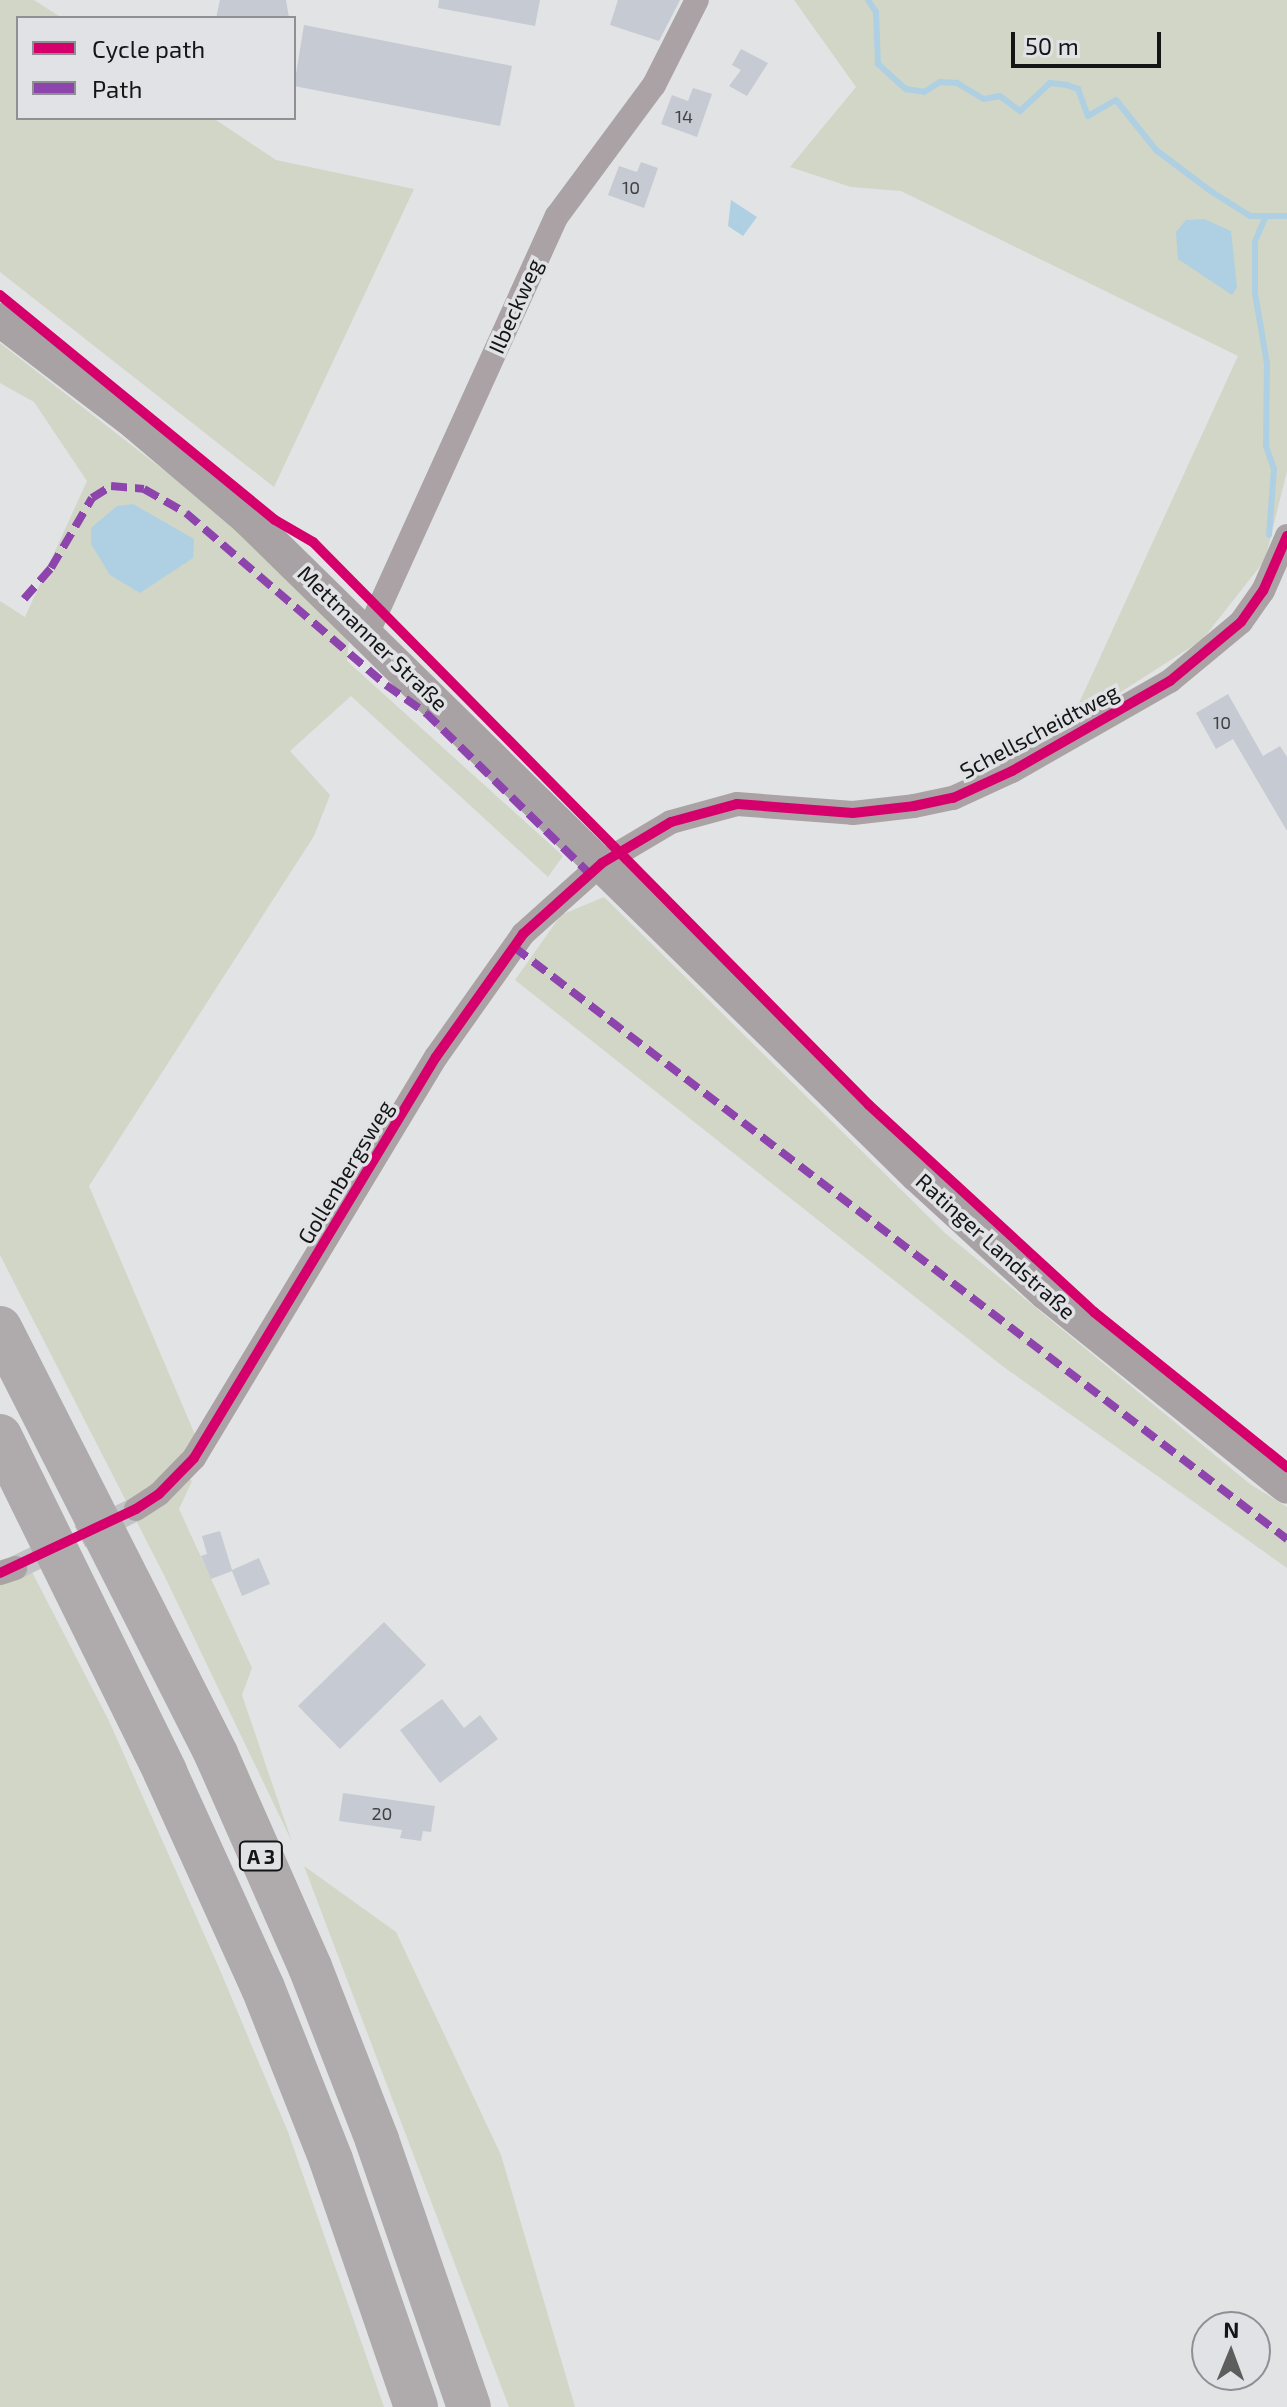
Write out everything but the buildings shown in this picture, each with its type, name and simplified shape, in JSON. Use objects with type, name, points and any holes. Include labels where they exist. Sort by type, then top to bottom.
[{"type":"highway","name":"A 3","points":[[0,1328],[216,1754],[310,1967],[377,2140],[469,2407]]},
{"type":"highway","name":"A 3","points":[[0,1436],[165,1772],[263,1988],[331,2160],[416,2407]]},
{"type":"main road","name":"Mettmanner Straße","points":[[0,320],[181,462],[368,632],[724,983]]},
{"type":"main road","name":"Ratinger Landstraße","points":[[724,983],[1046,1293],[1287,1487]]},
{"type":"street","name":"Ilbeckweg","points":[[368,632],[557,216],[654,85],[697,0]]},
{"type":"street","name":"Schellscheidtweg","points":[[602,863],[671,822],[737,804],[853,813],[914,806],[953,798],[1012,771],[1170,681],[1241,622],[1263,591],[1287,536]]},
{"type":"street","name":"Gollenbergsweg","points":[[136,1509],[159,1494],[194,1458],[436,1057],[523,934],[602,863]]},
{"type":"green space","points":[[0,0],[34,0],[59,16],[16,16],[16,120],[216,120],[276,160],[414,189],[274,487],[0,272]]},
{"type":"green space","points":[[794,0],[1287,0],[1287,471],[1265,560],[1202,640],[1069,725],[1238,356],[901,191],[851,187],[790,167],[856,87]]},
{"type":"green space","points":[[0,343],[224,517],[349,638],[347,661],[563,856],[548,877],[351,696],[290,751],[330,795],[314,836],[89,1186],[196,1437],[173,1463],[192,1481],[179,1509],[252,1668],[242,1695],[292,1842],[165,1577],[0,1255],[0,601],[25,617],[87,481],[34,402],[0,383]]},
{"type":"green space","points":[[604,897],[945,1233],[1250,1484],[1287,1507],[1287,1568],[1001,1365],[515,980],[561,915]]},
{"type":"green space","points":[[31,1570],[109,1721],[220,1970],[288,2132],[384,2407],[0,2407],[0,1578]]},
{"type":"green space","points":[[304,1866],[396,1932],[501,2155],[575,2407],[509,2407]]},
{"type":"water","points":[[731,200],[757,217],[743,236],[728,226]]},
{"type":"water","points":[[1204,219],[1231,231],[1237,287],[1232,295],[1178,259],[1176,232],[1186,220]]},
{"type":"water","points":[[133,504],[194,539],[193,558],[140,593],[110,575],[91,544],[91,528],[117,506]]},
{"type":"waterway","points":[[868,0],[876,12],[878,64],[906,89],[924,92],[940,82],[957,83],[984,99],[1000,96],[1020,111],[1050,83],[1067,85],[1078,89],[1088,116],[1116,100],[1156,150],[1212,192],[1250,216],[1287,216]]},
{"type":"waterway","points":[[1265,218],[1255,242],[1255,293],[1267,364],[1266,446],[1274,469],[1269,535]]},
{"type":"tunnel","points":[[15,1568],[136,1509]]},
{"type":"marked path","points":[[24,599],[51,568],[92,498],[111,486],[144,489],[186,513],[386,685],[426,713],[590,874]]},
{"type":"marked path","points":[[514,947],[1287,1539]]},
{"type":"cycle path","points":[[0,295],[275,520],[313,542],[869,1105],[1094,1312],[1287,1467]]},
{"type":"cycle path","points":[[0,1573],[136,1509],[159,1494],[194,1458],[436,1057],[523,934],[602,863],[671,822],[737,804],[853,813],[914,806],[953,798],[1012,771],[1170,681],[1241,622],[1263,591],[1287,536]]}]
